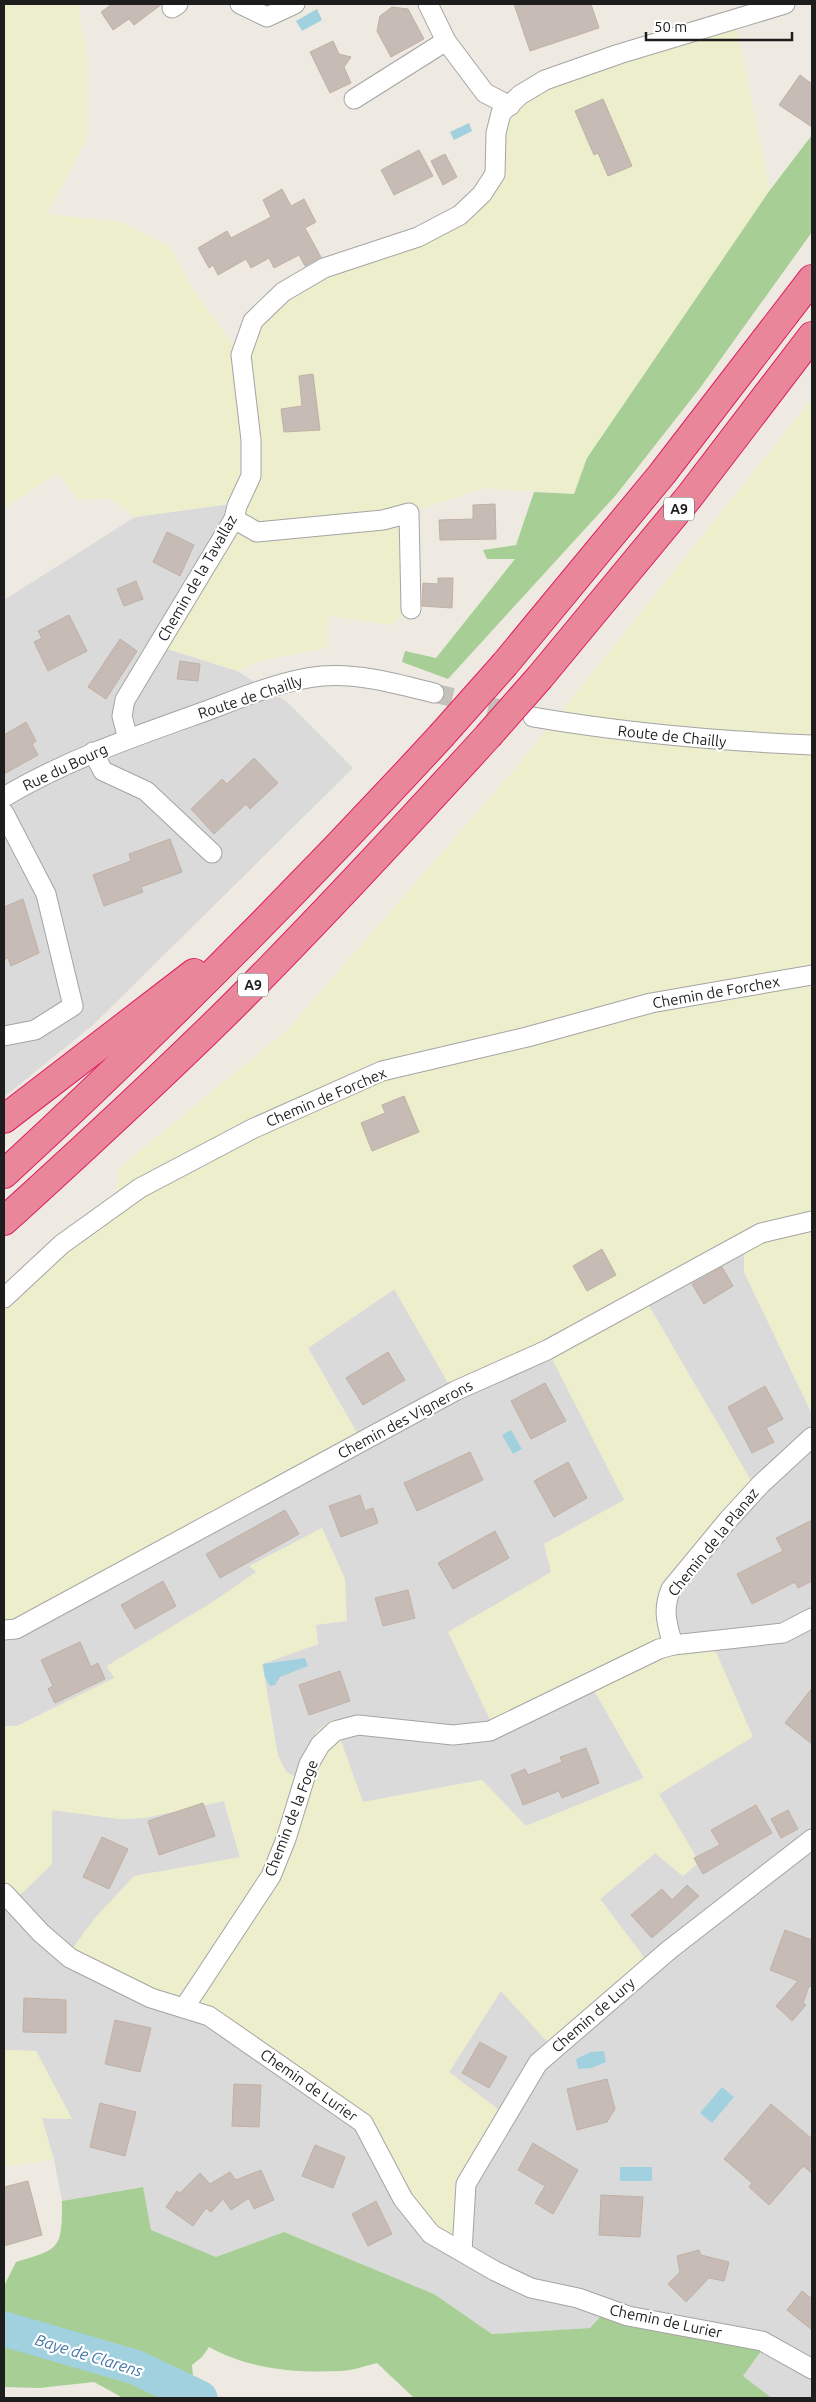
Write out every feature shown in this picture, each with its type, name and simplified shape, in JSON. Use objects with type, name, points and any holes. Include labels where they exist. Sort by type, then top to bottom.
[{"type":"highway","name":"A9","points":[[4,1174],[134,1053],[291,897],[441,736],[505,664],[662,474],[812,278]]},
{"type":"highway","name":"A9","points":[[4,1221],[95,1138],[232,1007],[374,861],[540,677],[677,511],[812,336]]},
{"type":"highway","points":[[4,1119],[100,1047],[291,897]]},
{"type":"street","points":[[240,4],[267,17],[295,4]]},
{"type":"street","points":[[428,4],[446,41],[485,93],[510,106]]},
{"type":"street","name":"Chemin de la Tavallaz","points":[[128,739],[122,716],[125,700],[234,519],[237,506],[251,476],[251,440],[241,355],[253,321],[282,292],[324,268],[418,237],[460,215],[482,194],[495,174],[496,133],[501,113],[520,95],[545,80],[619,54],[785,4]]},
{"type":"street","points":[[354,99],[446,41]]},
{"type":"street","points":[[234,519],[257,532],[383,520],[408,513],[411,609]]},
{"type":"street","name":"Route de Chailly","points":[[128,739],[301,679],[324,676],[369,678],[434,693]]},
{"type":"street","name":"Route de Chailly","points":[[533,717],[630,733],[726,742],[812,745]]},
{"type":"street","name":"Rue du Bourg","points":[[4,797],[56,768],[128,739]]},
{"type":"street","points":[[93,752],[103,771],[146,790],[212,853]]},
{"type":"street","points":[[4,813],[46,894],[73,1006],[36,1030],[4,1036]]},
{"type":"street","name":"Chemin de Forchex","points":[[4,1298],[62,1244],[140,1188],[252,1129],[382,1071],[526,1037],[651,1003],[812,975]]},
{"type":"street","name":"Chemin des Vignerons","points":[[4,1630],[16,1629],[447,1396],[547,1350],[761,1233],[812,1221]]},
{"type":"street","name":"Chemin de la Planaz","points":[[673,1645],[664,1616],[666,1601],[671,1589],[747,1498],[812,1437]]},
{"type":"street","points":[[673,1645],[783,1633],[812,1618]]},
{"type":"street","name":"Chemin de la Foge","points":[[184,2008],[271,1876],[286,1839],[309,1764],[320,1745],[335,1731],[358,1725],[453,1735],[490,1732],[659,1649],[673,1645]]},
{"type":"street","name":"Chemin de Lury","points":[[462,2251],[466,2184],[538,2063],[669,1950],[812,1839]]},
{"type":"street","name":"Chemin de Lurier","points":[[4,1893],[41,1933],[70,1958],[151,1998],[209,2016],[363,2123],[404,2199],[431,2234],[531,2288],[578,2298],[628,2316],[762,2341],[812,2369]]},
{"type":"shaded area","points":[[223,505],[237,506],[159,646],[237,671],[287,702],[353,768],[93,1025],[4,1097],[4,600],[135,517]]},
{"type":"shaded area","points":[[744,1239],[744,1272],[812,1414],[812,2398],[772,2398],[743,2376],[763,2350],[608,2307],[590,2328],[492,2334],[434,2294],[284,2232],[216,2257],[175,2241],[151,2230],[142,2187],[62,2201],[54,2160],[41,2118],[72,2119],[36,2051],[4,2050],[4,1902],[52,1864],[52,1810],[120,1819],[144,1818],[224,1801],[240,1858],[134,1876],[188,2004],[462,2183],[503,2114],[449,2072],[501,1991],[652,1968],[600,1899],[655,1853],[683,1876],[699,1862],[658,1794],[673,1633],[672,1602],[759,1493],[545,1345],[625,1500],[544,1544],[588,1680],[644,1778],[526,1826],[482,1780],[363,1802],[333,1720],[317,1731],[306,1753],[298,1778],[286,1772],[278,1756],[262,1664],[318,1644],[315,1625],[345,1579],[322,1528],[250,1566],[257,1572],[211,1603],[107,1666],[115,1678],[17,1726],[4,1726],[4,1626],[360,1438],[308,1348],[395,1289],[453,1390]]},
{"type":"green space","points":[[4,4],[78,4],[88,64],[87,139],[47,214],[120,222],[170,247],[192,288],[241,355],[283,292],[418,237],[482,195],[496,133],[520,95],[735,21],[770,190],[587,458],[574,494],[484,488],[409,513],[411,609],[390,625],[329,616],[327,648],[260,661],[237,671],[158,646],[237,506],[223,505],[135,517],[109,498],[78,500],[57,473],[4,509]]},
{"type":"green space","points":[[812,135],[812,232],[700,388],[616,495],[448,679],[402,662],[405,651],[436,658],[515,559],[487,559],[483,550],[516,545],[534,492],[574,494],[587,458],[770,190]]},
{"type":"green space","points":[[812,399],[812,1414],[744,1272],[744,1239],[641,1292],[759,1494],[672,1602],[673,1633],[709,1636],[753,1737],[659,1794],[699,1862],[683,1876],[655,1853],[600,1899],[652,1968],[550,2045],[501,1991],[449,2072],[503,2113],[462,2183],[458,2243],[420,2224],[362,2125],[286,2067],[72,1949],[94,1919],[134,1876],[240,1857],[224,1801],[144,1818],[120,1819],[52,1810],[52,1864],[14,1901],[4,1902],[4,1726],[17,1726],[114,1678],[107,1666],[211,1603],[256,1572],[249,1566],[322,1528],[345,1579],[347,1621],[316,1625],[318,1644],[262,1664],[278,1756],[286,1772],[297,1778],[306,1753],[317,1731],[333,1719],[363,1802],[482,1780],[526,1826],[644,1778],[588,1680],[492,1724],[448,1632],[551,1572],[544,1544],[624,1500],[545,1345],[452,1390],[394,1289],[308,1348],[360,1438],[4,1626],[4,1292],[116,1203],[119,1168],[287,1030],[515,769]]},
{"type":"green space","points":[[4,2050],[36,2051],[72,2119],[42,2118],[54,2160],[4,2166]]},
{"type":"green space","points":[[143,2187],[151,2230],[216,2257],[284,2232],[434,2294],[492,2334],[590,2328],[607,2309],[763,2349],[743,2376],[772,2398],[414,2398],[377,2363],[344,2371],[289,2370],[256,2365],[209,2347],[202,2357],[192,2365],[193,2377],[200,2398],[123,2398],[94,2382],[39,2388],[4,2387],[4,2286],[16,2262],[42,2254],[56,2244],[61,2229],[62,2201]]},
{"type":"water","points":[[317,9],[322,20],[302,31],[296,21]]},
{"type":"water","points":[[469,123],[472,131],[454,140],[450,132]]},
{"type":"water","points":[[511,1430],[522,1449],[513,1454],[502,1435]]},
{"type":"water","points":[[305,1658],[308,1666],[280,1677],[275,1685],[270,1686],[265,1677],[263,1664]]},
{"type":"water","points":[[604,2051],[606,2062],[592,2068],[578,2069],[576,2059],[591,2052]]},
{"type":"water","points":[[722,2087],[734,2097],[712,2123],[700,2113]]},
{"type":"water","points":[[620,2167],[652,2167],[652,2181],[620,2181]]},
{"type":"building","points":[[112,4],[162,4],[134,25],[129,19],[113,30],[101,12]]},
{"type":"building","points":[[514,4],[591,4],[599,28],[530,51]]},
{"type":"building","points":[[392,7],[408,9],[424,39],[391,57],[377,31],[380,16]]},
{"type":"building","points":[[333,41],[339,54],[351,57],[344,67],[351,83],[330,93],[310,52]]},
{"type":"building","points":[[800,75],[812,84],[812,127],[779,105]]},
{"type":"building","points":[[603,99],[632,166],[608,176],[598,153],[594,155],[575,111]]},
{"type":"building","points":[[419,150],[433,176],[394,195],[381,170]]},
{"type":"building","points":[[445,154],[457,177],[443,185],[431,161]]},
{"type":"building","points":[[282,189],[291,206],[304,199],[316,222],[305,228],[321,257],[305,266],[299,255],[274,268],[269,258],[251,268],[246,259],[218,275],[213,265],[209,268],[198,248],[227,231],[231,238],[271,217],[263,200]]},
{"type":"building","points":[[313,374],[320,430],[284,432],[281,409],[302,406],[299,376]]},
{"type":"building","points":[[495,504],[496,539],[440,540],[439,520],[473,519],[473,505]]},
{"type":"building","points":[[167,532],[194,545],[180,576],[153,562]]},
{"type":"building","points":[[438,578],[453,578],[452,608],[422,606],[423,583],[438,584]]},
{"type":"building","points":[[136,581],[143,599],[124,606],[117,589]]},
{"type":"building","points":[[69,615],[87,651],[48,671],[34,642],[42,638],[38,631]]},
{"type":"building","points":[[120,639],[137,651],[106,699],[88,687]]},
{"type":"building","points":[[180,661],[200,664],[198,681],[177,679]]},
{"type":"building","points":[[26,722],[36,741],[32,744],[38,755],[4,774],[4,735]]},
{"type":"building","points":[[254,758],[278,783],[250,809],[246,804],[214,834],[191,809],[222,779],[227,784]]},
{"type":"building","points":[[170,839],[182,872],[141,887],[143,892],[104,906],[93,875],[131,861],[129,854]]},
{"type":"building","points":[[23,899],[39,953],[11,966],[8,958],[4,960],[4,907]]},
{"type":"building","points":[[404,1096],[419,1132],[372,1151],[361,1123],[385,1113],[382,1105]]},
{"type":"building","points":[[602,1249],[616,1275],[587,1291],[573,1266]]},
{"type":"building","points":[[722,1267],[733,1286],[704,1304],[692,1284]]},
{"type":"building","points":[[388,1352],[405,1380],[363,1405],[346,1378]]},
{"type":"building","points":[[545,1383],[566,1421],[531,1439],[511,1401]]},
{"type":"building","points":[[765,1386],[783,1419],[766,1428],[774,1442],[752,1453],[728,1407]]},
{"type":"building","points":[[470,1452],[483,1480],[417,1511],[404,1483]]},
{"type":"building","points":[[568,1462],[587,1498],[554,1517],[534,1481]]},
{"type":"building","points":[[360,1495],[365,1511],[373,1508],[378,1523],[341,1537],[329,1506]]},
{"type":"building","points":[[285,1510],[299,1534],[220,1578],[206,1554]]},
{"type":"building","points":[[812,1520],[812,1581],[798,1588],[795,1582],[752,1604],[737,1574],[783,1551],[776,1538]]},
{"type":"building","points":[[495,1531],[509,1558],[453,1589],[438,1563]]},
{"type":"building","points":[[163,1581],[176,1606],[135,1629],[121,1605]]},
{"type":"building","points":[[408,1590],[415,1618],[383,1626],[375,1598]]},
{"type":"building","points":[[80,1642],[91,1667],[98,1663],[105,1679],[55,1703],[48,1689],[53,1686],[41,1660]]},
{"type":"building","points":[[340,1671],[350,1701],[309,1715],[299,1685]]},
{"type":"building","points":[[812,1688],[812,1744],[785,1723]]},
{"type":"building","points":[[586,1748],[599,1783],[562,1798],[559,1791],[523,1805],[511,1775],[525,1769],[528,1775],[562,1762],[560,1757]]},
{"type":"building","points":[[203,1803],[215,1836],[159,1855],[148,1821]]},
{"type":"building","points":[[756,1805],[772,1833],[703,1874],[694,1858],[720,1845],[711,1830]]},
{"type":"building","points":[[788,1810],[798,1829],[781,1838],[771,1819]]},
{"type":"building","points":[[102,1837],[128,1849],[109,1889],[83,1877]]},
{"type":"building","points":[[687,1885],[699,1896],[652,1938],[631,1915],[662,1889],[672,1900]]},
{"type":"building","points":[[785,1930],[812,1940],[812,1987],[809,1986],[803,2003],[806,2005],[792,2021],[776,2006],[798,1981],[770,1970]]},
{"type":"building","points":[[24,1998],[66,2000],[66,2033],[23,2032]]},
{"type":"building","points":[[115,2020],[151,2028],[140,2072],[105,2064]]},
{"type":"building","points":[[480,2042],[507,2057],[489,2088],[462,2073]]},
{"type":"building","points":[[607,2079],[615,2109],[607,2122],[577,2130],[567,2089]]},
{"type":"building","points":[[234,2084],[261,2085],[259,2127],[232,2126]]},
{"type":"building","points":[[100,2103],[136,2112],[125,2156],[90,2147]]},
{"type":"building","points":[[771,2104],[812,2139],[812,2173],[803,2166],[769,2205],[749,2187],[752,2183],[724,2159]]},
{"type":"building","points":[[533,2143],[578,2170],[553,2214],[535,2203],[545,2186],[518,2170]]},
{"type":"building","points":[[315,2145],[345,2157],[333,2188],[302,2176]]},
{"type":"building","points":[[261,2170],[274,2200],[254,2209],[249,2198],[231,2210],[223,2199],[211,2212],[206,2208],[193,2226],[166,2207],[177,2191],[180,2193],[200,2173],[210,2184],[230,2172],[236,2180]]},
{"type":"building","points":[[28,2181],[42,2235],[4,2246],[4,2187]]},
{"type":"building","points":[[601,2195],[643,2197],[640,2237],[599,2235]]},
{"type":"building","points":[[376,2201],[392,2234],[368,2246],[352,2214]]},
{"type":"building","points":[[699,2250],[701,2255],[729,2262],[724,2281],[709,2278],[686,2302],[668,2284],[680,2272],[677,2256]]},
{"type":"building","points":[[802,2291],[812,2299],[812,2330],[787,2310]]},
{"type":"waterway","name":"Baye de Clarens","points":[[4,2329],[135,2367],[200,2398]]},
{"type":"tunnel","points":[[434,693],[520,714]]}]
